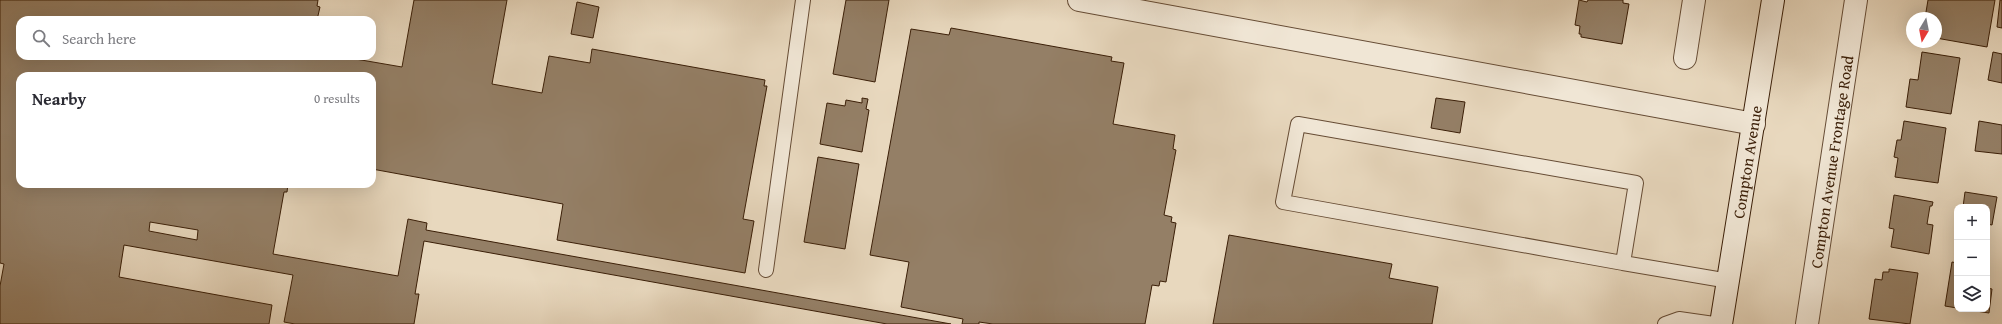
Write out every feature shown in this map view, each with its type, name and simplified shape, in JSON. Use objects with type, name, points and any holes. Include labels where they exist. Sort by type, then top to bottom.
[{"type":"street","points":[[1078,0],[1754,124]]},
{"type":"street","points":[[1684,58],[1694,0]]},
{"type":"street","name":"Compton Avenue","points":[[1721,324],[1773,0]]},
{"type":"street","name":"Compton Avenue Frontage Road","points":[[1807,324],[1856,0]]},
{"type":"lane","points":[[766,270],[803,0]]},
{"type":"lane","points":[[1623,263],[1636,183],[1298,124],[1284,202],[1623,263],[1728,281]]},
{"type":"lane","points":[[1665,324],[1679,319],[1714,324]]},
{"type":"building","points":[[0,0],[318,0],[317,6],[320,7],[318,16],[16,16],[16,60],[361,60],[402,67],[414,0],[507,0],[492,84],[542,93],[549,56],[590,63],[592,49],[765,80],[764,86],[767,86],[743,219],[754,221],[745,273],[557,240],[563,204],[376,170],[376,72],[16,72],[16,188],[288,188],[287,192],[284,192],[273,254],[398,276],[408,219],[427,223],[426,230],[951,324],[887,324],[424,241],[415,294],[419,294],[414,324],[295,324],[284,322],[293,275],[124,245],[119,277],[272,305],[269,324],[0,324],[0,286],[4,264],[0,263]],"holes":[[[150,222],[198,230],[197,240],[149,231]]]},
{"type":"building","points":[[846,0],[889,0],[875,82],[833,74]]},
{"type":"building","points":[[1579,0],[1587,2],[1588,0],[1623,0],[1623,3],[1629,4],[1622,44],[1581,37],[1581,34],[1579,34],[1580,26],[1575,25]]},
{"type":"building","points":[[1928,0],[1995,0],[1987,47],[1942,39],[1942,12],[1926,12]]},
{"type":"building","points":[[2000,0],[2002,0],[2002,28],[1997,27]]},
{"type":"building","points":[[577,2],[599,7],[593,38],[571,34]]},
{"type":"building","points":[[951,28],[1112,57],[1111,61],[1124,63],[1113,124],[1175,135],[1173,149],[1176,150],[1164,215],[1172,217],[1171,222],[1176,223],[1166,282],[1160,281],[1159,286],[1152,285],[1145,324],[993,324],[979,322],[979,324],[962,324],[963,319],[901,307],[909,262],[870,255],[911,29],[949,35]]},
{"type":"building","points":[[1922,52],[1960,58],[1951,114],[1906,107],[1910,79],[1918,80]]},
{"type":"building","points":[[1993,52],[2002,54],[2002,83],[1988,80]]},
{"type":"building","points":[[862,98],[868,99],[866,109],[869,110],[862,152],[820,144],[827,103],[845,106],[846,100],[862,103]]},
{"type":"building","points":[[1436,98],[1465,102],[1460,133],[1431,128]]},
{"type":"building","points":[[1904,121],[1946,128],[1938,183],[1895,177],[1898,158],[1894,157],[1897,140],[1901,140]]},
{"type":"building","points":[[1979,121],[2002,125],[2002,154],[1975,151]]},
{"type":"building","points":[[818,157],[859,164],[845,249],[804,242]]},
{"type":"building","points":[[1965,192],[1997,197],[1992,225],[1990,225],[1990,204],[1963,204]]},
{"type":"building","points":[[1894,195],[1933,202],[1932,206],[1930,206],[1927,224],[1933,225],[1929,254],[1891,247],[1894,229],[1889,228]]},
{"type":"building","points":[[1229,235],[1392,264],[1389,278],[1438,287],[1432,324],[1213,324]]},
{"type":"building","points":[[1952,262],[1954,262],[1954,308],[1945,306]]},
{"type":"building","points":[[1889,269],[1918,273],[1910,324],[1869,319],[1875,279],[1882,280],[1883,272],[1889,272]]},
{"type":"building","points":[[1990,289],[1992,289],[1990,305]]}]
